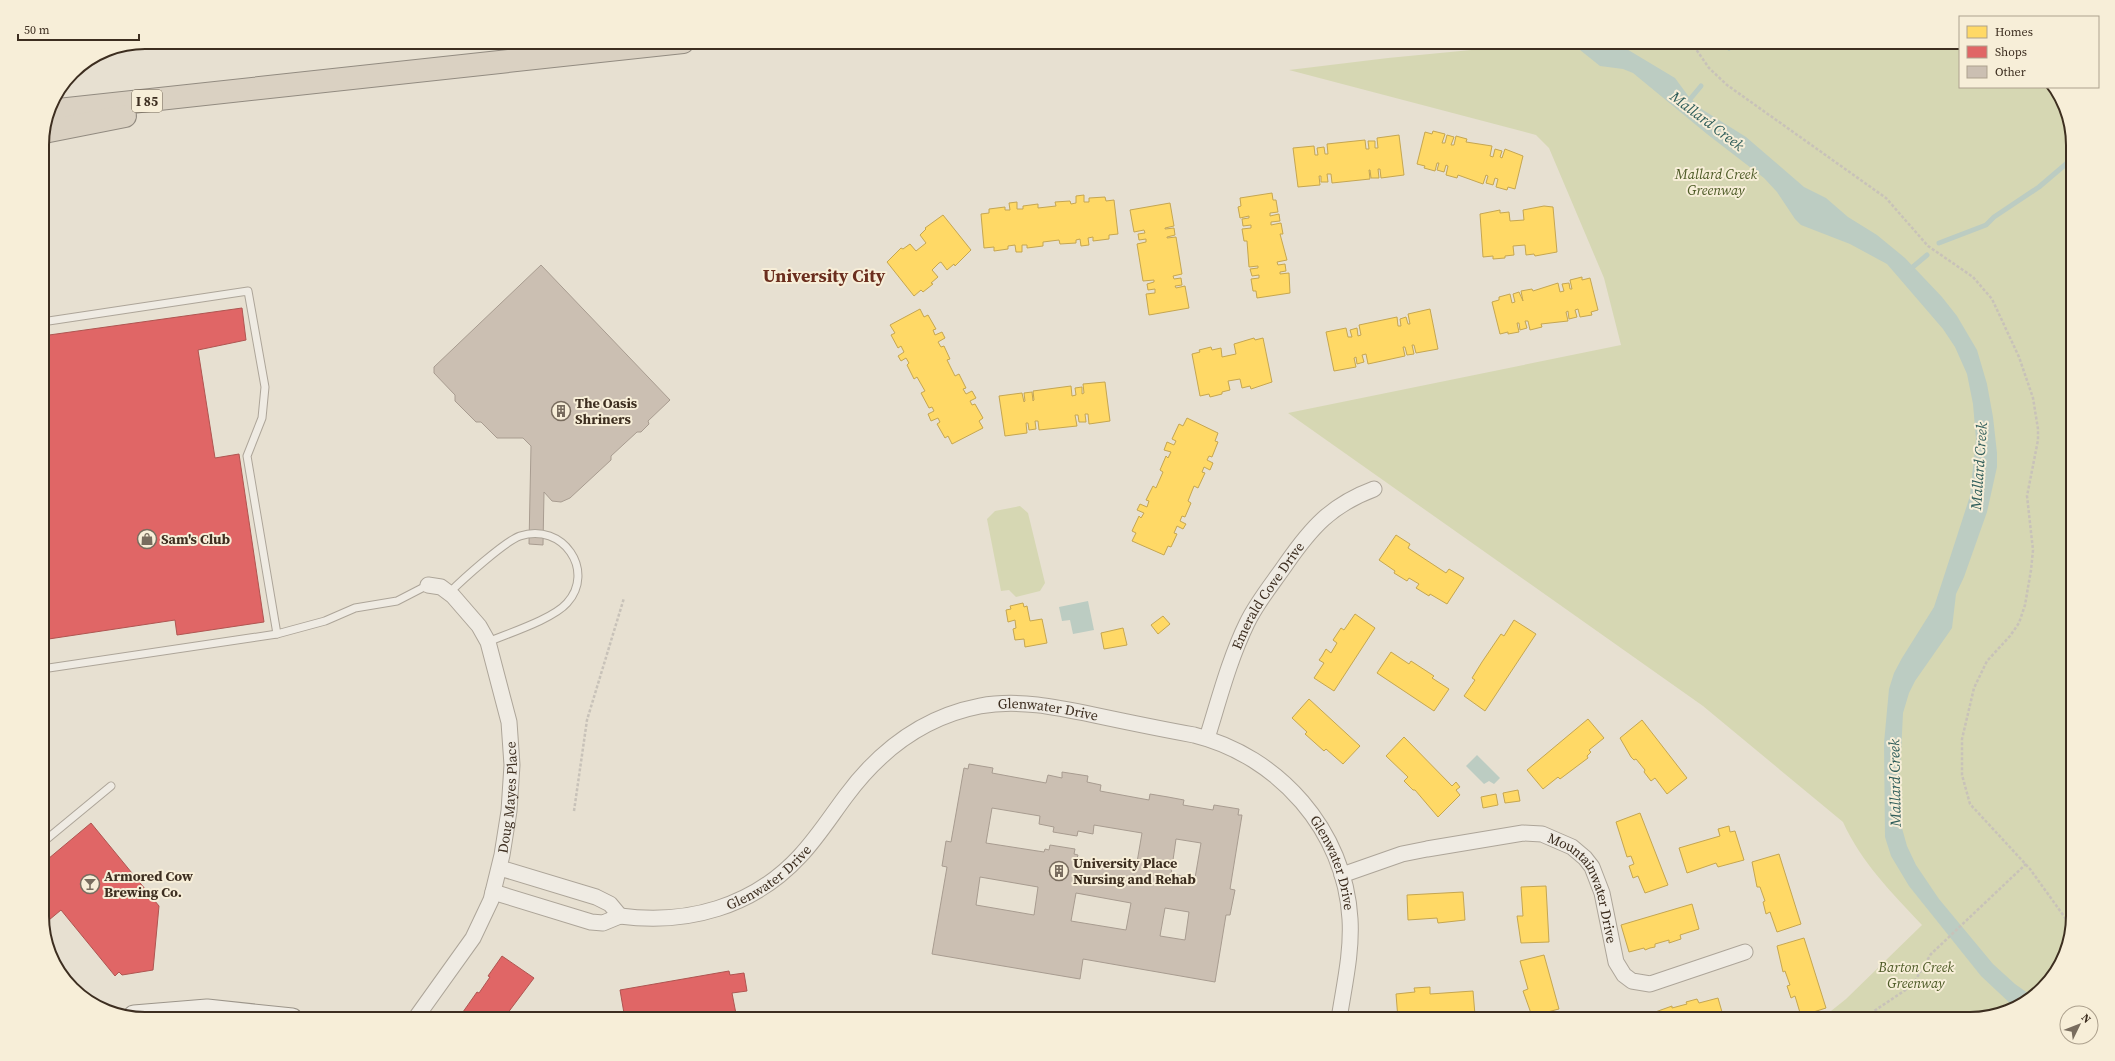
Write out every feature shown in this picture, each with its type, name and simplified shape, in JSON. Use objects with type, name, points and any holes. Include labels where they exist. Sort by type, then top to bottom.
[{"type":"highway","name":"I 85","points":[[55,110],[619,49]]},
{"type":"highway","points":[[50,131],[246,90]]},
{"type":"street","name":"Emerald Cove Drive","points":[[1207,738],[1237,646],[1248,621],[1261,600],[1304,538],[1321,520],[1345,502],[1374,489]]},
{"type":"street","name":"Doug Mayes Place","points":[[420,1012],[473,938],[493,892],[500,868],[509,811],[511,742],[505,701],[488,642],[470,614],[449,593],[437,586],[428,585]]},
{"type":"street","name":"Glenwater Drive","points":[[493,892],[591,922],[603,923],[620,916],[653,919],[687,917],[733,903],[761,888],[783,872],[802,855],[856,783],[892,745],[923,726],[962,710],[990,704],[1036,704],[1207,738],[1230,747],[1256,760],[1289,787],[1307,806],[1332,847],[1348,896],[1350,933],[1340,1012]]},
{"type":"street","name":"Mountainwater Drive","points":[[1342,875],[1402,854],[1523,832],[1542,834],[1572,847],[1592,867],[1602,893],[1616,962],[1624,975],[1632,981],[1650,984],[1745,952]]},
{"type":"street","points":[[500,868],[604,900],[613,907],[620,916]]},
{"type":"street","points":[[183,1012],[207,1010],[226,1012]]},
{"type":"lane","points":[[49,321],[248,291],[265,387],[262,418],[247,456],[277,634]]},
{"type":"lane","points":[[449,593],[517,537],[538,533],[550,535],[568,547],[575,562],[577,576],[575,590],[568,602],[552,614],[488,642]]},
{"type":"lane","points":[[49,668],[277,634],[325,621],[355,608],[397,601],[428,585]]},
{"type":"lane","points":[[49,836],[111,786]]},
{"type":"path","points":[[1696,49],[1709,68],[1727,85],[1886,198],[1928,246],[1973,277],[1992,299],[2019,357],[2033,398],[2038,429],[2038,440],[2027,496],[2033,550],[2031,570],[2025,605],[2019,623],[2010,636],[1987,661],[1978,676],[1966,719],[1961,753],[1963,782],[1970,804],[2026,864],[2047,890],[2066,918]]},
{"type":"path","points":[[574,811],[587,720],[624,598]]},
{"type":"path","points":[[1872,1012],[1907,989],[1916,979],[1931,954],[2026,864]]},
{"type":"green space","points":[[1481,49],[1959,49],[1959,88],[2047,88],[2050,92],[2061,114],[2066,139],[2066,922],[2061,947],[2050,969],[2038,984],[2018,999],[1995,1009],[1970,1012],[1830,1012],[1846,999],[1922,925],[1868,864],[1850,837],[1843,822],[1703,706],[1288,413],[1621,345],[1604,278],[1549,148],[1536,135],[1289,70]]},
{"type":"green space","points":[[1020,506],[1028,513],[1045,583],[1040,591],[1016,597],[1009,590],[1001,591],[987,519],[995,511]]},
{"type":"water","name":"Mallard Creek","points":[[1579,49],[1627,49],[1675,78],[1689,97],[1703,110],[1746,137],[1804,187],[1826,198],[1848,217],[1877,235],[1905,258],[1942,297],[1957,316],[1977,350],[1987,384],[1993,417],[1997,467],[1987,512],[1964,577],[1956,594],[1952,628],[1915,681],[1909,693],[1903,713],[1898,814],[1907,846],[1916,865],[1939,899],[1993,964],[2015,984],[2027,993],[2010,1003],[1981,976],[1909,886],[1891,856],[1885,837],[1884,743],[1889,689],[1894,673],[1902,658],[1934,607],[1970,496],[1976,439],[1973,404],[1967,374],[1955,347],[1943,329],[1887,264],[1850,244],[1801,225],[1795,219],[1777,192],[1764,178],[1707,134],[1633,73],[1623,69],[1600,66]]},
{"type":"water","points":[[1088,601],[1094,630],[1073,634],[1070,620],[1062,621],[1059,607]]},
{"type":"water","points":[[1477,755],[1500,778],[1494,784],[1489,781],[1484,784],[1466,766]]},
{"type":"building: Homes","points":[[1433,131],[1445,134],[1442,143],[1445,143],[1447,135],[1454,137],[1451,145],[1454,145],[1456,136],[1467,139],[1466,142],[1492,146],[1490,156],[1493,157],[1495,149],[1502,151],[1500,157],[1502,158],[1505,149],[1523,156],[1515,189],[1508,187],[1507,190],[1496,187],[1498,179],[1495,178],[1493,185],[1486,183],[1488,176],[1486,175],[1483,184],[1458,175],[1457,178],[1446,175],[1448,166],[1446,165],[1444,172],[1437,170],[1439,163],[1437,163],[1435,171],[1417,164],[1425,132],[1432,134]]},
{"type":"building: Homes","points":[[1399,135],[1404,175],[1381,178],[1380,169],[1378,169],[1379,178],[1371,178],[1369,170],[1370,179],[1332,183],[1331,174],[1327,174],[1328,182],[1321,182],[1321,176],[1319,176],[1320,185],[1298,187],[1293,148],[1314,146],[1315,155],[1318,155],[1317,148],[1324,147],[1325,154],[1328,154],[1327,144],[1365,140],[1366,149],[1369,149],[1368,141],[1375,141],[1375,148],[1378,148],[1377,138]]},
{"type":"building: Homes","points":[[1272,193],[1273,200],[1276,200],[1278,212],[1270,213],[1270,216],[1279,214],[1280,221],[1271,222],[1271,225],[1281,223],[1283,234],[1280,234],[1287,260],[1277,262],[1278,265],[1285,264],[1286,271],[1280,272],[1280,274],[1289,273],[1290,293],[1257,298],[1256,291],[1253,291],[1251,279],[1259,278],[1259,275],[1252,276],[1250,269],[1258,268],[1258,266],[1249,267],[1247,241],[1244,241],[1242,229],[1251,228],[1251,225],[1243,226],[1242,219],[1249,218],[1249,216],[1240,218],[1238,207],[1241,206],[1240,198]]},
{"type":"building: Homes","points":[[1084,195],[1084,202],[1089,202],[1089,198],[1105,197],[1106,201],[1114,200],[1118,234],[1109,235],[1109,239],[1093,241],[1093,237],[1088,238],[1089,245],[1081,246],[1080,239],[1076,240],[1076,243],[1060,244],[1059,240],[1043,242],[1043,246],[1027,248],[1027,245],[1022,245],[1022,252],[1016,252],[1015,245],[1008,246],[1008,249],[994,251],[994,247],[984,248],[981,214],[989,213],[989,209],[1005,207],[1005,210],[1010,210],[1009,203],[1017,202],[1017,209],[1023,209],[1023,206],[1038,204],[1038,208],[1056,206],[1055,202],[1070,201],[1071,204],[1076,203],[1076,196]]},
{"type":"building: Homes","points":[[1170,203],[1174,226],[1165,229],[1174,228],[1175,235],[1167,238],[1176,237],[1182,274],[1173,276],[1174,279],[1181,278],[1182,285],[1175,286],[1176,288],[1185,286],[1189,308],[1149,315],[1146,294],[1155,293],[1155,289],[1148,290],[1147,284],[1154,282],[1154,280],[1143,281],[1137,244],[1146,242],[1146,239],[1139,240],[1138,234],[1145,233],[1144,230],[1134,232],[1130,210]]},
{"type":"building: Homes","points":[[1544,206],[1553,207],[1557,252],[1535,256],[1534,254],[1526,255],[1525,245],[1513,246],[1514,255],[1505,256],[1505,258],[1493,259],[1493,256],[1483,257],[1480,214],[1500,210],[1500,213],[1509,212],[1510,221],[1524,220],[1523,210]]},
{"type":"building: Homes","points":[[943,215],[971,250],[955,266],[954,264],[947,270],[941,262],[939,263],[932,270],[938,277],[931,283],[933,284],[923,292],[921,290],[914,296],[887,262],[901,248],[903,249],[910,244],[916,251],[926,243],[920,235],[926,229],[925,228]]},
{"type":"building: Homes","points":[[1582,277],[1582,280],[1590,278],[1598,310],[1591,312],[1592,315],[1580,317],[1578,309],[1575,310],[1577,317],[1569,319],[1568,311],[1566,312],[1568,321],[1541,324],[1542,327],[1530,330],[1528,321],[1525,321],[1527,328],[1520,330],[1519,323],[1517,323],[1519,332],[1500,334],[1492,302],[1499,300],[1499,297],[1510,294],[1512,303],[1515,302],[1513,294],[1519,292],[1523,301],[1521,291],[1532,289],[1533,291],[1558,283],[1560,292],[1564,291],[1562,284],[1569,283],[1570,289],[1572,289],[1570,280]]},
{"type":"building: Homes","points":[[920,309],[924,317],[928,315],[936,329],[933,330],[935,335],[942,332],[945,338],[938,342],[941,347],[944,346],[950,359],[947,360],[955,376],[959,374],[966,388],[963,389],[966,394],[972,391],[976,398],[970,401],[972,405],[975,404],[983,418],[979,421],[983,428],[952,444],[948,436],[945,438],[937,424],[940,422],[938,418],[931,421],[928,414],[934,411],[932,407],[929,408],[921,393],[925,391],[917,377],[914,379],[907,365],[909,363],[906,358],[901,361],[898,356],[904,352],[901,346],[898,348],[891,335],[895,333],[890,325]]},
{"type":"building: Homes","points":[[1430,309],[1438,349],[1416,353],[1414,345],[1412,345],[1414,354],[1407,355],[1405,347],[1403,347],[1405,356],[1368,364],[1366,354],[1362,355],[1364,362],[1357,364],[1356,357],[1354,358],[1356,367],[1334,371],[1326,332],[1346,328],[1348,337],[1352,337],[1350,330],[1357,328],[1358,336],[1361,335],[1359,325],[1397,317],[1398,326],[1401,326],[1400,319],[1406,317],[1408,324],[1410,324],[1408,314]]},
{"type":"building: Homes","points":[[1254,338],[1255,340],[1263,338],[1272,382],[1251,389],[1250,386],[1242,388],[1240,379],[1228,381],[1230,390],[1210,397],[1209,394],[1200,396],[1192,354],[1200,352],[1199,350],[1211,347],[1212,350],[1221,348],[1222,357],[1236,354],[1234,344]]},
{"type":"building: Homes","points":[[1105,382],[1110,421],[1089,424],[1088,414],[1085,414],[1086,422],[1079,422],[1078,415],[1075,415],[1077,426],[1039,430],[1038,421],[1035,421],[1036,429],[1029,430],[1028,423],[1026,423],[1027,433],[1005,436],[999,396],[1022,393],[1024,402],[1024,393],[1032,392],[1033,401],[1033,391],[1071,386],[1072,396],[1076,395],[1075,388],[1082,387],[1082,394],[1084,393],[1083,384]]},
{"type":"building: Homes","points":[[1187,418],[1218,433],[1215,441],[1218,442],[1212,457],[1209,456],[1207,460],[1213,463],[1210,470],[1204,467],[1202,472],[1205,473],[1198,488],[1194,486],[1188,501],[1191,503],[1185,517],[1182,516],[1180,521],[1186,524],[1183,529],[1177,526],[1174,533],[1177,534],[1171,547],[1168,546],[1164,555],[1132,541],[1136,533],[1132,531],[1139,516],[1141,518],[1144,513],[1137,510],[1140,504],[1147,507],[1149,501],[1146,500],[1153,486],[1156,488],[1163,472],[1160,470],[1166,456],[1168,458],[1171,452],[1164,450],[1167,442],[1174,445],[1176,441],[1172,439],[1179,424],[1183,426]]},
{"type":"building: Homes","points":[[1396,535],[1410,544],[1408,548],[1446,573],[1449,569],[1464,578],[1447,604],[1416,588],[1419,584],[1409,578],[1407,581],[1394,573],[1395,571],[1379,560]]},
{"type":"building: Homes","points":[[1023,603],[1024,607],[1027,606],[1030,621],[1042,619],[1047,643],[1025,647],[1024,639],[1015,640],[1013,629],[1016,628],[1015,620],[1008,622],[1006,610],[1011,609],[1010,606]]},
{"type":"building: Homes","points":[[1355,614],[1375,628],[1334,691],[1314,678],[1324,663],[1319,660],[1326,649],[1331,653],[1337,643],[1333,640],[1341,628],[1344,630]]},
{"type":"building: Homes","points":[[1163,616],[1170,624],[1158,634],[1151,625]]},
{"type":"building: Homes","points":[[1514,620],[1536,634],[1485,711],[1464,696],[1475,680],[1472,678],[1482,662],[1501,634],[1504,636]]},
{"type":"building: Homes","points":[[1123,628],[1127,645],[1104,649],[1101,633]]},
{"type":"building: Homes","points":[[1391,652],[1409,664],[1411,661],[1434,676],[1432,678],[1449,689],[1434,711],[1377,673]]},
{"type":"building: Homes","points":[[1309,699],[1360,746],[1343,764],[1326,749],[1324,751],[1305,734],[1307,732],[1292,718]]},
{"type":"building: Homes","points":[[1588,719],[1604,738],[1589,750],[1591,752],[1587,756],[1588,758],[1560,779],[1558,777],[1543,789],[1527,770]]},
{"type":"building: Homes","points":[[1642,720],[1687,778],[1667,794],[1655,778],[1651,781],[1644,772],[1645,770],[1636,759],[1634,760],[1631,757],[1620,738]]},
{"type":"building: Homes","points":[[1404,737],[1452,786],[1456,782],[1460,787],[1456,790],[1460,795],[1438,817],[1415,790],[1413,790],[1404,781],[1408,777],[1386,756]]},
{"type":"building: Homes","points":[[1518,790],[1520,801],[1505,803],[1503,793]]},
{"type":"building: Homes","points":[[1496,794],[1498,805],[1483,808],[1481,797]]},
{"type":"building: Homes","points":[[1640,813],[1668,885],[1645,893],[1638,876],[1633,878],[1629,866],[1634,864],[1631,856],[1627,857],[1616,822]]},
{"type":"building: Homes","points":[[1729,826],[1730,832],[1735,831],[1744,860],[1718,867],[1716,863],[1687,873],[1679,848],[1720,836],[1718,829]]},
{"type":"building: Homes","points":[[1779,854],[1801,924],[1777,932],[1770,912],[1766,914],[1763,902],[1765,901],[1760,887],[1757,887],[1752,862]]},
{"type":"building: Homes","points":[[1546,886],[1549,942],[1521,943],[1517,916],[1523,916],[1521,887]]},
{"type":"building: Homes","points":[[1463,892],[1465,920],[1438,923],[1437,918],[1408,920],[1407,895]]},
{"type":"building: Homes","points":[[1692,904],[1699,929],[1680,935],[1681,939],[1669,943],[1669,940],[1655,944],[1655,947],[1645,950],[1644,948],[1629,952],[1621,925]]},
{"type":"building: Homes","points":[[1804,938],[1826,1008],[1814,1012],[1800,1012],[1795,996],[1791,998],[1787,986],[1790,985],[1785,971],[1783,972],[1777,946]]},
{"type":"building: Homes","points":[[1544,955],[1559,1009],[1547,1012],[1531,1012],[1523,991],[1528,989],[1520,961]]},
{"type":"building: Homes","points":[[1430,987],[1430,994],[1473,991],[1475,1012],[1397,1012],[1396,994],[1415,992],[1414,988]]},
{"type":"building: Homes","points":[[1718,998],[1722,1012],[1655,1012],[1672,1006],[1672,1008],[1687,1004],[1686,1002],[1697,999],[1699,1003]]},
{"type":"building: Shops","name":"Sam's Club","points":[[242,308],[246,340],[198,350],[215,458],[239,454],[264,622],[177,635],[175,620],[49,639],[49,335]]},
{"type":"building: Shops","points":[[91,823],[159,906],[153,970],[122,975],[119,972],[115,976],[61,910],[49,920],[49,858]]},
{"type":"building: Shops","points":[[502,956],[534,978],[508,1012],[463,1012],[477,992],[479,993],[490,977],[488,976]]},
{"type":"building: Shops","points":[[729,971],[730,975],[744,973],[747,991],[732,993],[736,1012],[624,1012],[620,990]]},
{"type":"building: Other","name":"The Oasis Shriners","points":[[541,265],[670,400],[648,421],[649,424],[641,432],[637,432],[611,456],[611,460],[570,498],[561,502],[552,501],[544,492],[543,545],[529,544],[531,446],[523,438],[497,438],[481,422],[476,422],[455,401],[455,395],[434,373],[434,367]]},
{"type":"building: Other","name":"University Place Nursing and Rehab","points":[[969,764],[993,768],[992,773],[1046,783],[1048,775],[1062,778],[1062,772],[1088,776],[1087,782],[1101,785],[1100,791],[1149,800],[1150,794],[1168,797],[1184,800],[1183,805],[1213,810],[1214,805],[1239,809],[1238,815],[1242,815],[1230,889],[1235,890],[1230,915],[1226,915],[1215,982],[1083,959],[1080,979],[932,954],[947,867],[942,866],[946,841],[951,842],[964,768],[968,769]],"holes":[[[992,808],[1040,816],[1039,824],[1054,827],[1053,832],[1077,836],[1078,831],[1093,834],[1094,825],[1142,833],[1136,868],[1077,858],[1078,855],[1074,854],[1075,849],[1050,845],[1049,850],[1045,849],[1044,852],[986,843]],[[1176,839],[1201,843],[1195,878],[1171,874]],[[980,877],[1038,887],[1034,915],[976,905]],[[1076,893],[1131,903],[1126,930],[1071,921]],[[1165,908],[1189,912],[1185,940],[1160,936]]]},
{"type":"waterway","name":"Mallard Creek","points":[[1686,104],[1701,86]]},
{"type":"waterway","points":[[1939,243],[1986,225],[1994,217],[2039,187],[2066,164]]},
{"type":"waterway","points":[[1908,271],[1927,255]]},
{"type":"place","name":"The Oasis Shriners","points":[[561,411]]},
{"type":"place","name":"Sam's Club","points":[[147,539]]},
{"type":"place","name":"University Place Nursing and Rehab","points":[[1059,871]]},
{"type":"place","name":"Armored Cow Brewing Co.","points":[[90,884]]},
{"type":"district","name":"University City","points":[[824,276]]},
{"type":"park label","name":"Mallard Creek Greenway","points":[[1716,182]]},
{"type":"park label","name":"Barton Creek Greenway","points":[[1916,976]]}]
